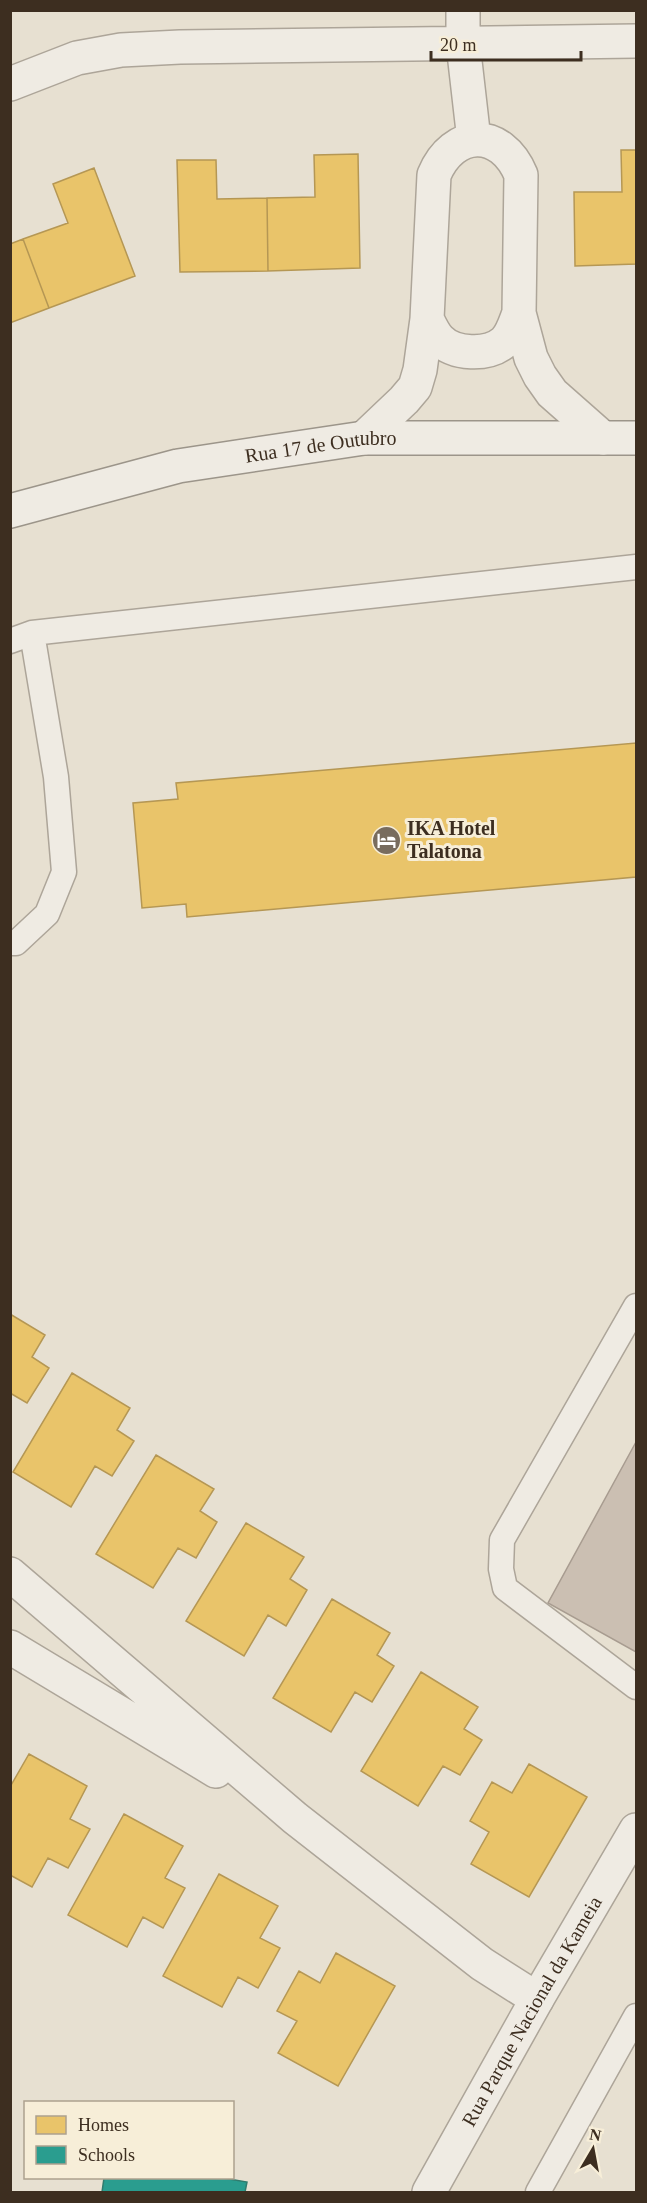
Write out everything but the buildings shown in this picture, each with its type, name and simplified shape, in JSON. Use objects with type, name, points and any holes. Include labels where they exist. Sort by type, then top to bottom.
[{"type":"street","points":[[463,10],[463,44],[474,140]]},
{"type":"street","points":[[10,84],[77,58],[121,50],[180,47],[636,41]]},
{"type":"street","points":[[364,438],[415,387],[420,370],[427,319],[434,175],[439,161],[449,150],[463,142],[474,140],[495,143],[506,150],[521,175],[519,313],[531,358],[552,393],[603,438]]},
{"type":"street","points":[[427,319],[439,340],[456,349],[489,351],[504,343],[519,313]]},
{"type":"street","name":"Rua 17 de Outubro","points":[[10,512],[178,466],[364,438],[636,438]]},
{"type":"street","points":[[10,1574],[295,1818],[482,1964],[537,1999]]},
{"type":"street","points":[[10,1647],[295,1818]]},
{"type":"street","name":"Rua Parque Nacional da Kameia","points":[[429,2193],[537,1999],[636,1830]]},
{"type":"lane","points":[[10,943],[16,943],[47,914],[64,872],[56,777],[21,637],[636,567]]},
{"type":"lane","points":[[636,1306],[502,1540],[501,1569],[505,1588],[636,1684]]},
{"type":"lane","points":[[538,2193],[636,2016]]},
{"type":"place","name":"IKA Hotel Talatona","points":[[386,840]]}]
